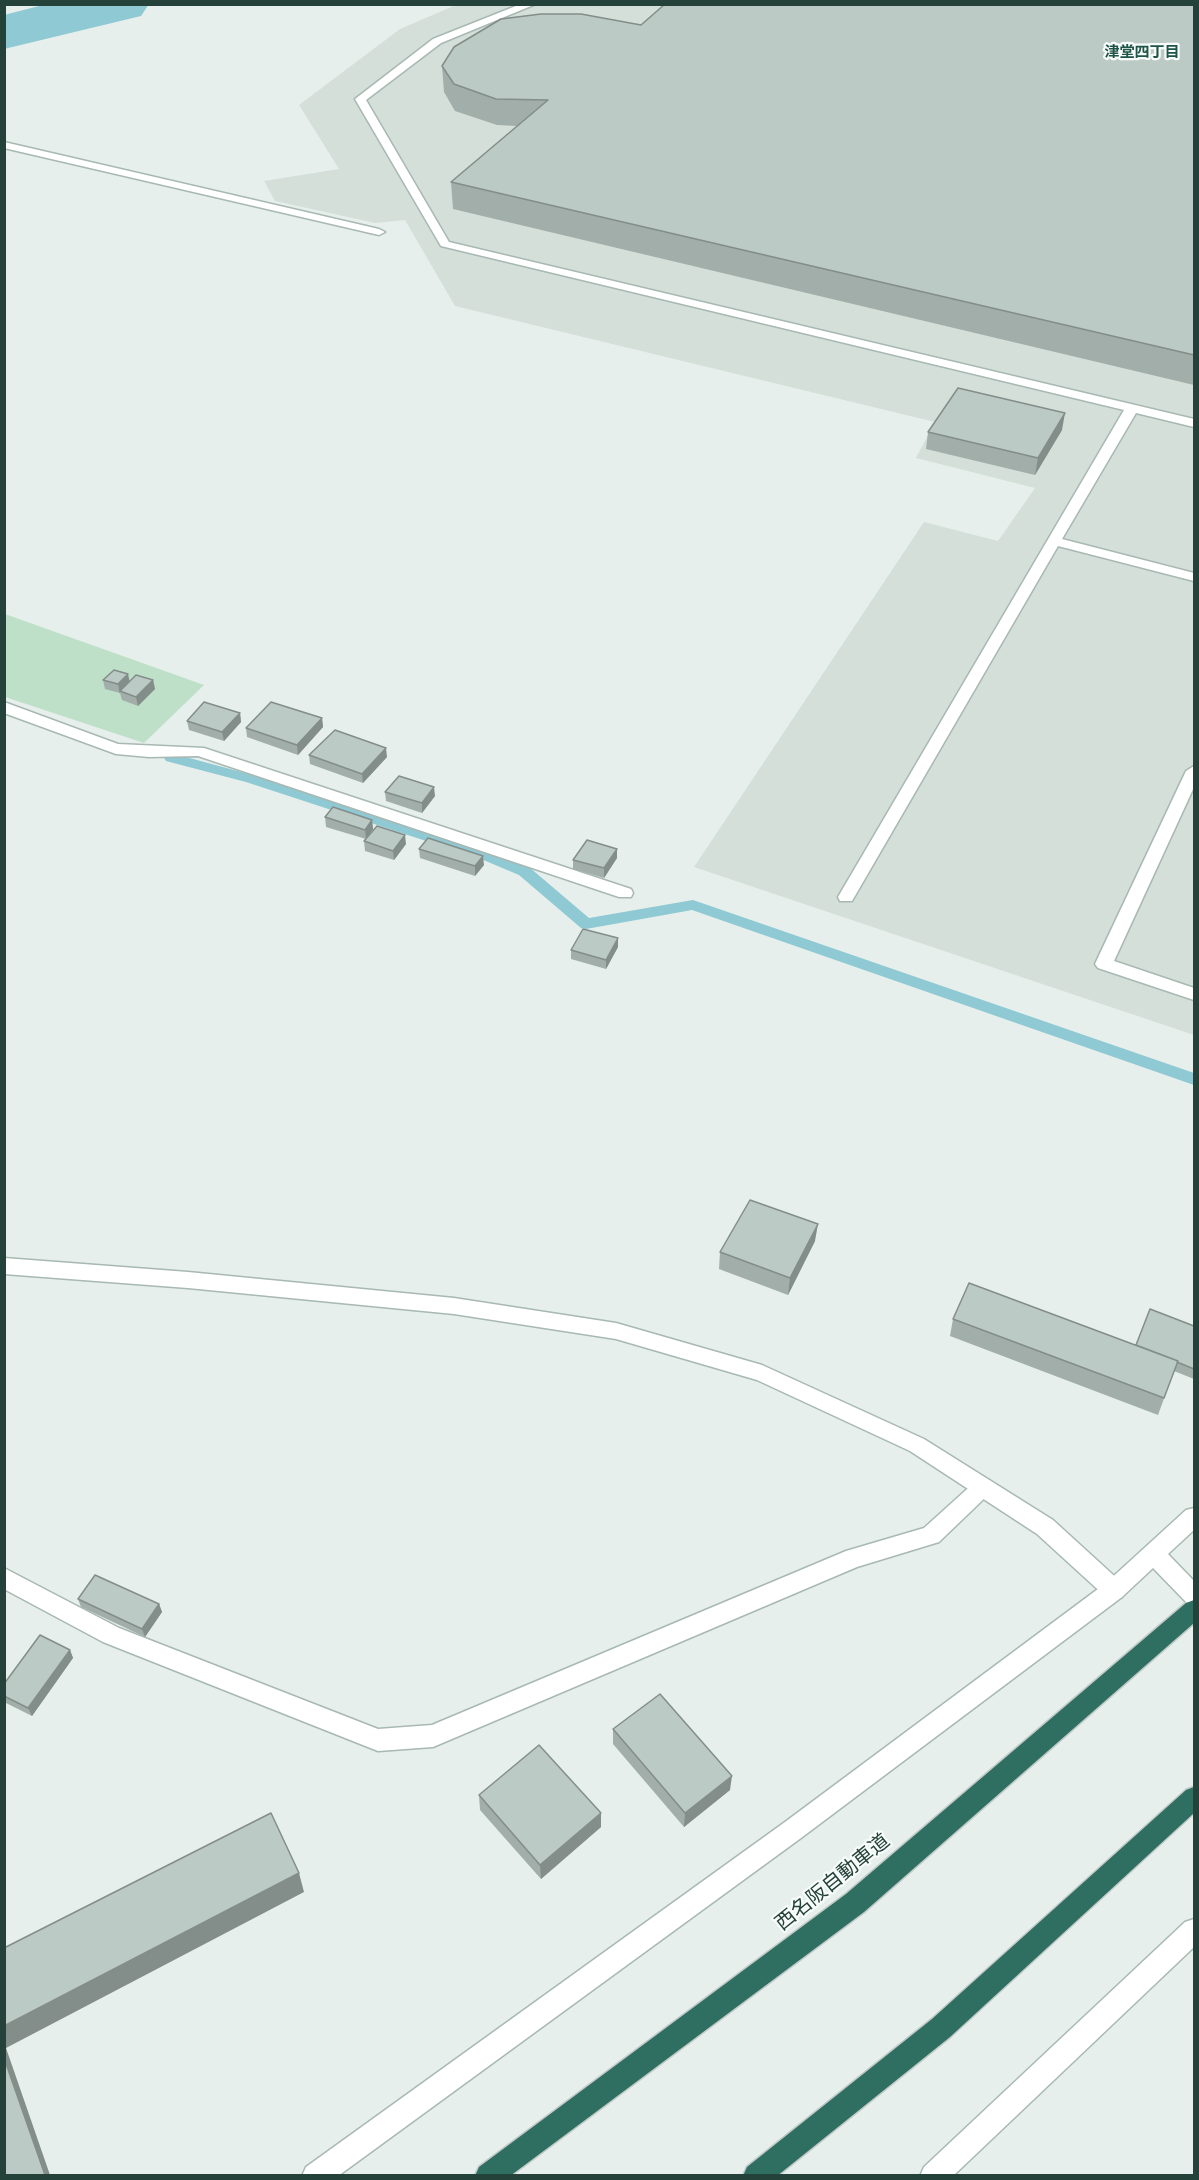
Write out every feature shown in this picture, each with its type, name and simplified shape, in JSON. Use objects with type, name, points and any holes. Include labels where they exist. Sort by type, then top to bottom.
[{"type":"highway","name":"西名阪自動車道","points":[[488,2175],[855,1903],[1194,1610]]},
{"type":"highway","points":[[756,2175],[941,2028],[1194,1798]]},
{"type":"street","points":[[531,4],[437,41],[360,99],[445,244],[1194,423]]},
{"type":"street","points":[[4,145],[379,232]]},
{"type":"street","points":[[846,897],[1132,408]]},
{"type":"street","points":[[1055,541],[1194,577]]},
{"type":"street","points":[[4,707],[116,749],[148,752],[199,751],[625,893]]},
{"type":"street","points":[[1194,771],[1104,964],[1194,994]]},
{"type":"street","points":[[4,1266],[188,1280],[454,1306],[616,1331],[762,1372],[918,1444],[1045,1527],[1114,1590]]},
{"type":"street","points":[[4,1578],[111,1635],[378,1740],[433,1736],[854,1558],[931,1535],[983,1487]]},
{"type":"street","points":[[315,2175],[793,1830],[1114,1590],[1194,1517]]},
{"type":"street","points":[[1153,1554],[1194,1595]]},
{"type":"street","points":[[933,2175],[1194,1931]]},
{"type":"shaded area","points":[[456,5],[1194,5],[1194,1035],[694,867],[924,522],[998,541],[1035,488],[916,458],[935,422],[455,306],[405,220],[375,223],[275,201],[264,181],[339,169],[299,105],[400,29]]},
{"type":"green space","points":[[5,614],[204,685],[144,743],[5,697]]},
{"type":"building","points":[[665,4],[1194,4],[1194,355],[451,182],[548,100],[496,99],[454,84],[442,66],[454,47],[501,19],[541,14],[581,14],[641,25]]},
{"type":"building","points":[[958,388],[1065,413],[1038,458],[928,432]]},
{"type":"building","points":[[114,670],[128,674],[118,684],[103,680]]},
{"type":"building","points":[[136,675],[153,680],[136,697],[120,691]]},
{"type":"building","points":[[204,702],[240,713],[222,732],[187,721]]},
{"type":"building","points":[[271,702],[322,718],[297,745],[246,728]]},
{"type":"building","points":[[335,730],[386,748],[362,774],[309,755]]},
{"type":"building","points":[[399,776],[434,787],[422,803],[385,792]]},
{"type":"building","points":[[333,807],[372,820],[365,830],[325,817]]},
{"type":"building","points":[[377,826],[405,835],[393,851],[364,841]]},
{"type":"building","points":[[428,838],[483,856],[475,866],[419,849]]},
{"type":"building","points":[[587,840],[617,849],[604,868],[573,860]]},
{"type":"building","points":[[583,929],[618,938],[606,960],[571,950]]},
{"type":"building","points":[[750,1200],[818,1224],[790,1278],[720,1252]]},
{"type":"building","points":[[969,1283],[1178,1361],[1164,1398],[953,1319]]},
{"type":"building","points":[[1150,1309],[1194,1326],[1194,1369],[1136,1345]]},
{"type":"building","points":[[95,1575],[159,1604],[142,1629],[78,1599]]},
{"type":"building","points":[[40,1635],[70,1650],[28,1708],[4,1696],[4,1684]]},
{"type":"building","points":[[660,1694],[732,1776],[685,1813],[613,1729]]},
{"type":"building","points":[[539,1745],[601,1813],[540,1865],[479,1795]]},
{"type":"building","points":[[271,1813],[299,1873],[4,2026],[4,1948]]},
{"type":"building","points":[[4,2058],[45,2175],[4,2175]]},
{"type":"waterway","points":[[4,32],[121,4]]},
{"type":"waterway","points":[[171,758],[251,779],[486,855],[524,871],[586,924],[693,905],[1194,1079]]},
{"type":"district","name":"津堂四丁目","points":[[1142,54]]}]
